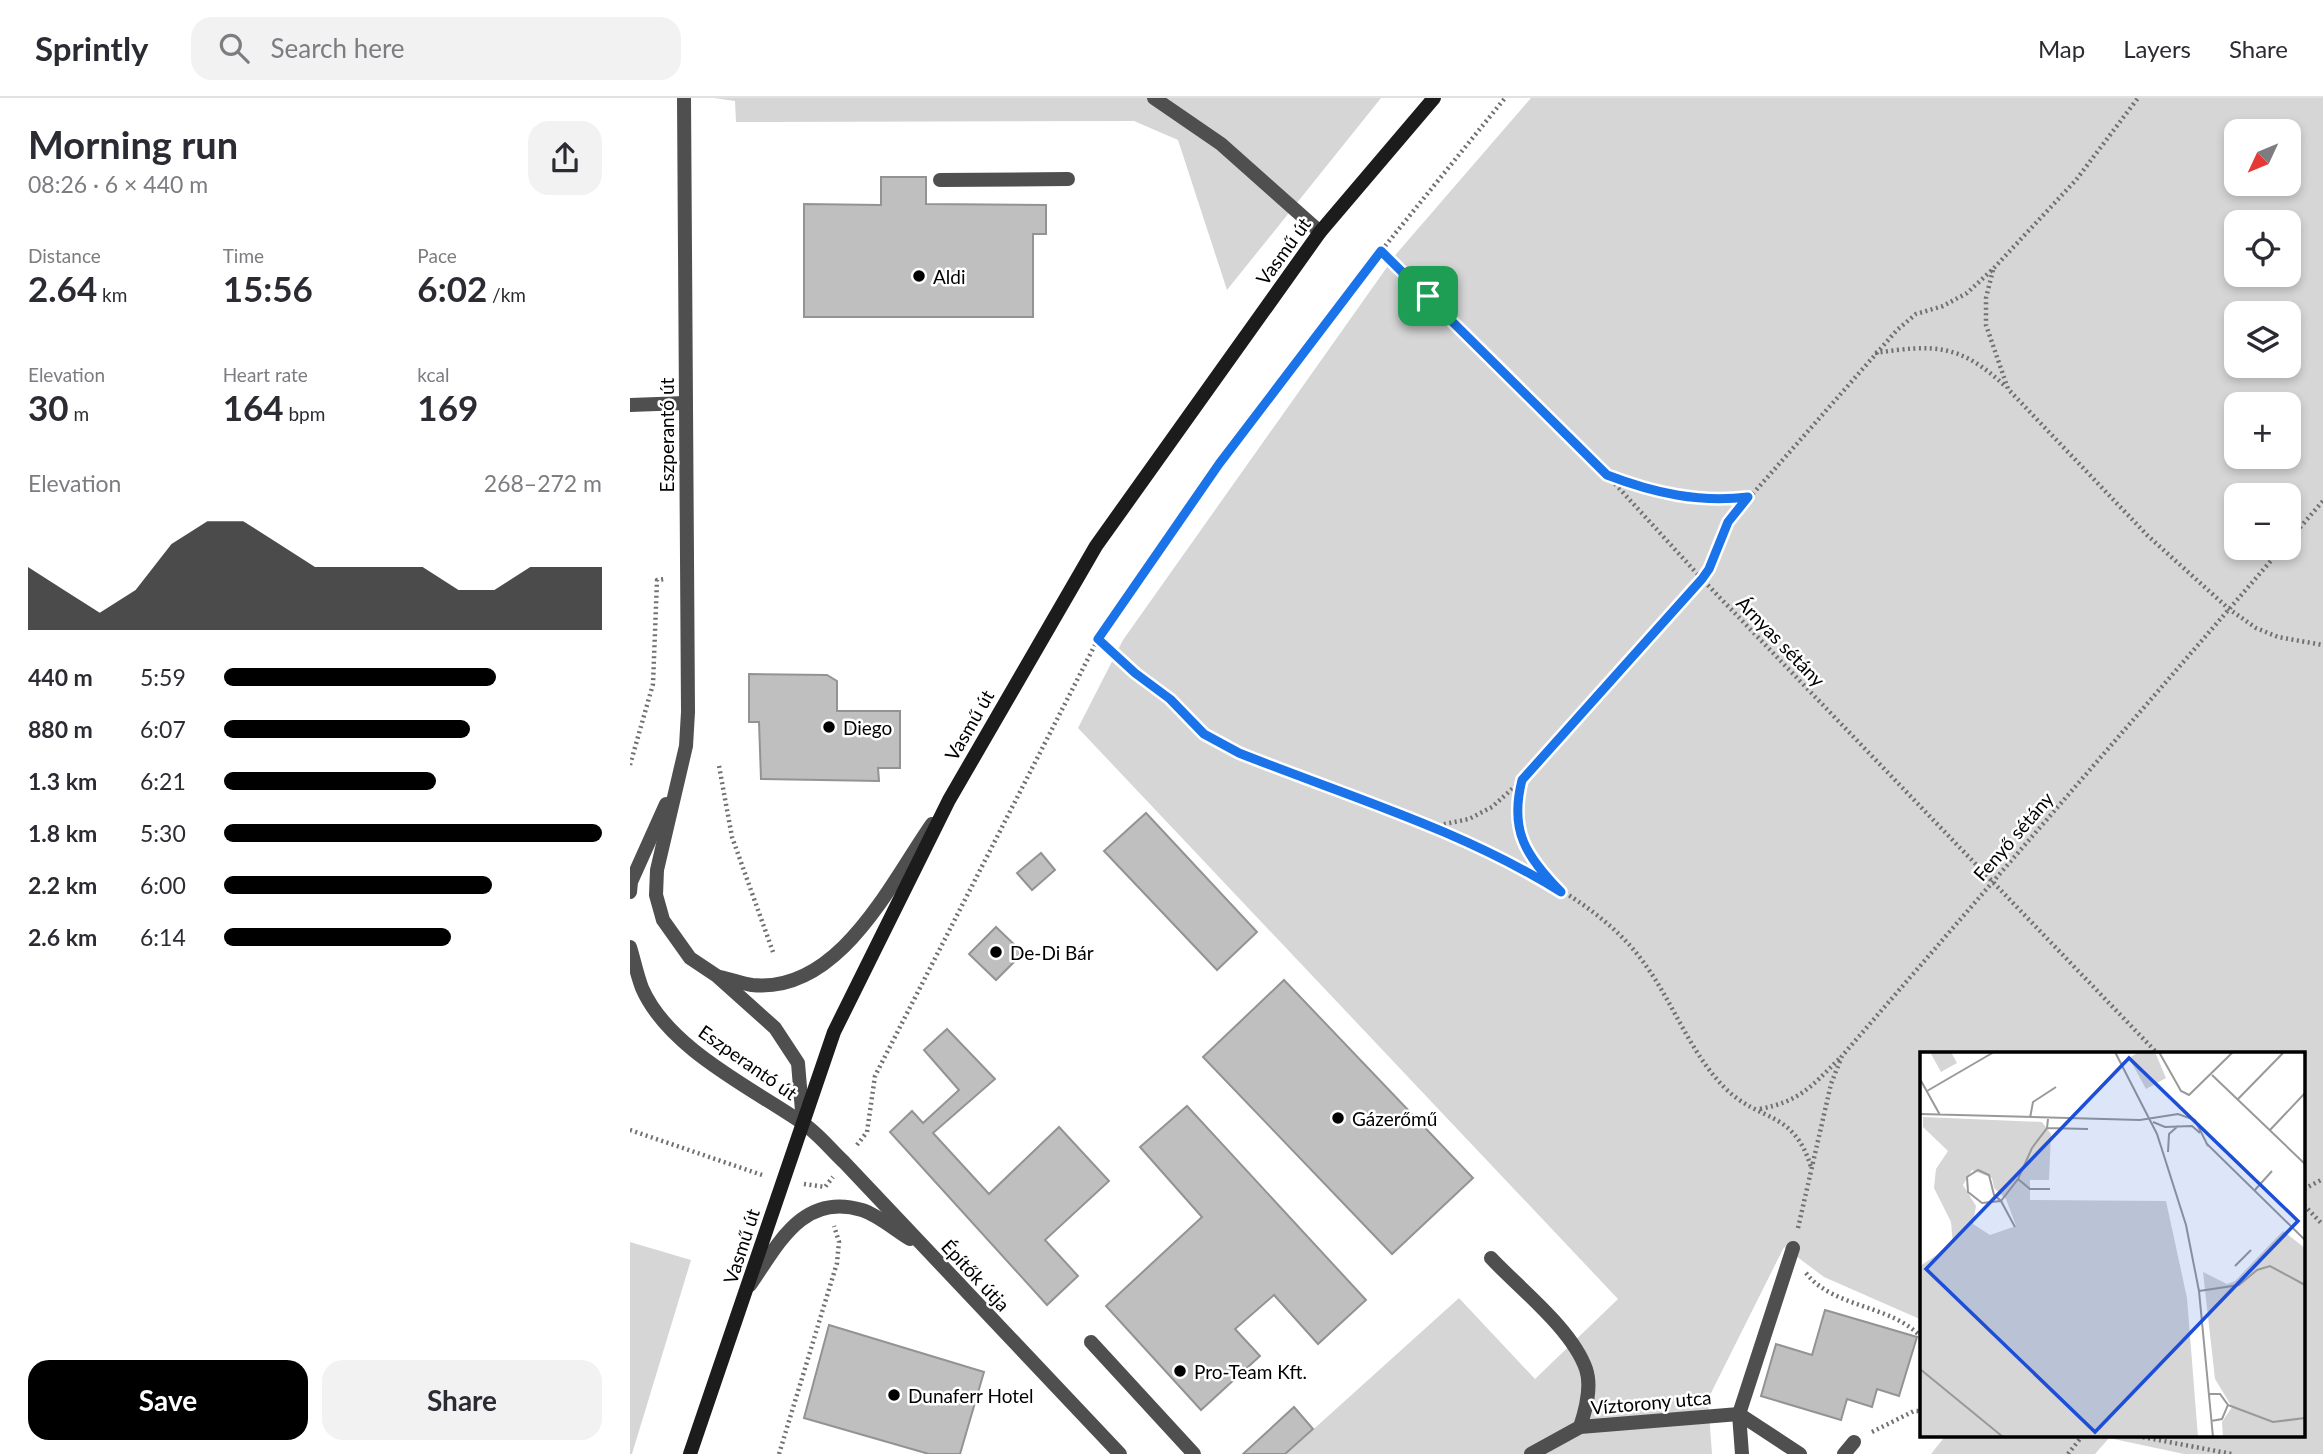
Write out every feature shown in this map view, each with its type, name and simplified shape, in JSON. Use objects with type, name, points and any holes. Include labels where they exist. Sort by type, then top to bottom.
[{"type":"street","name":"Eszperantó út","points":[[684,98],[688,712],[681,771],[657,870],[656,895],[663,920],[690,958],[717,976],[775,1028],[797,1063],[803,1123]]},
{"type":"street","points":[[1154,98],[1222,144],[1320,232]]},
{"type":"street","name":"Vasmű út","points":[[690,1454],[834,1032],[949,800],[1096,546],[1320,232],[1434,98]]},
{"type":"street","points":[[940,180],[1068,179]]},
{"type":"street","points":[[630,405],[685,403]]},
{"type":"street","name":"Eszperantó út","points":[[630,892],[631,882],[681,771]]},
{"type":"street","name":"Eszperantó út","points":[[717,976],[753,985],[788,981],[822,968],[849,944],[949,800]]},
{"type":"street","name":"Eszperantó út","points":[[630,947],[643,989],[668,1024],[726,1074],[803,1123]]},
{"type":"street","name":"Építők útja","points":[[803,1123],[1120,1454]]},
{"type":"street","points":[[747,1289],[791,1225],[808,1213],[830,1208],[863,1210],[926,1249]]},
{"type":"street","points":[[1742,1454],[1739,1414],[1793,1248]]},
{"type":"street","points":[[1491,1258],[1573,1343],[1587,1370],[1588,1400],[1580,1427]]},
{"type":"street","points":[[1091,1342],[1194,1454]]},
{"type":"street","points":[[1739,1414],[1800,1454]]},
{"type":"street","name":"Víztorony utca","points":[[1531,1454],[1580,1427],[1739,1414]]},
{"type":"street","points":[[1844,1454],[1854,1443]]},
{"type":"path","points":[[867,1132],[875,1076],[1098,639],[1219,464],[1381,251],[1505,98]]},
{"type":"path","points":[[1430,827],[1469,819],[1492,807],[1522,780],[1702,579],[1709,569],[1728,522],[1875,353],[1916,314],[1943,306],[1967,293],[1993,270],[2076,180],[2138,98]]},
{"type":"path","name":"Árnyas sétány","points":[[1381,251],[1607,475],[1702,579],[2156,1052]]},
{"type":"path","points":[[1993,270],[1986,299],[1986,325],[2008,389]]},
{"type":"path","points":[[1875,353],[1913,347],[1956,351],[1984,367],[2147,535],[2229,609],[2256,628],[2278,637],[2323,645]]},
{"type":"path","points":[[1607,475],[1639,487],[1712,501],[1748,497]]},
{"type":"path","points":[[2301,526],[2323,501]]},
{"type":"path","name":"Fenyő sétány","points":[[1793,1248],[1831,1084],[1842,1056],[2272,560]]},
{"type":"path","points":[[630,765],[653,684],[657,580]]},
{"type":"path","points":[[1098,639],[1135,673],[1170,699],[1204,734],[1239,753],[1430,827],[1524,869],[1561,892],[1628,942],[1645,963],[1714,1075],[1726,1089],[1788,1125],[1804,1144],[1812,1168]]},
{"type":"path","points":[[719,766],[732,837],[773,952]]},
{"type":"path","points":[[1522,780],[1516,804],[1517,826],[1538,868],[1561,892]]},
{"type":"path","points":[[1758,1109],[1788,1103],[1810,1088],[1842,1056]]},
{"type":"path","points":[[630,1130],[782,1181]]},
{"type":"path","points":[[2305,1189],[2323,1180]]},
{"type":"path","points":[[2305,1206],[2323,1225]]},
{"type":"path","points":[[779,1454],[837,1263],[839,1242],[834,1224]]},
{"type":"path","points":[[1793,1248],[1804,1260],[1806,1275],[1822,1290],[1901,1322],[1920,1336]]},
{"type":"path","points":[[1854,1443],[1886,1423],[1920,1411]]},
{"type":"path","points":[[2068,1454],[2082,1436]]},
{"type":"path","points":[[2137,1436],[2232,1454]]},
{"type":"shaded area","points":[[714,98],[1381,98],[1227,290],[1178,140],[1134,121],[736,122],[735,101]]},
{"type":"shaded area","points":[[1531,98],[2323,98],[2323,1454],[2184,1454],[2109,1438],[2095,1454],[1931,1454],[1945,1436],[2305,1436],[2305,1052],[1920,1052],[1920,1319],[1824,1277],[1784,1247],[1708,1399],[1712,1454],[1286,1454],[1459,1298],[1535,1379],[1618,1299],[1078,728],[1123,640],[1397,253]]},
{"type":"shaded area","points":[[630,1242],[691,1260],[632,1454],[630,1454]]},
{"type":"building","name":"Aldi","points":[[881,177],[926,177],[926,204],[1046,205],[1046,234],[1033,234],[1033,317],[804,317],[804,204],[881,205]]},
{"type":"building","name":"Diego","points":[[749,674],[827,675],[837,681],[837,711],[900,711],[900,768],[878,768],[879,781],[761,779],[759,722],[749,722]]},
{"type":"building","points":[[1146,813],[1257,932],[1217,970],[1104,851]]},
{"type":"building","points":[[1041,853],[1055,870],[1032,890],[1017,873]]},
{"type":"building","points":[[996,927],[1023,953],[996,980],[969,954]]},
{"type":"building","name":"Gázerőmű","points":[[1284,980],[1473,1178],[1392,1254],[1203,1057]]},
{"type":"building","points":[[947,1029],[995,1079],[933,1133],[989,1194],[1059,1127],[1109,1181],[1045,1240],[1078,1276],[1047,1305],[890,1132],[912,1111],[923,1123],[959,1090],[924,1050]]},
{"type":"building","points":[[1187,1106],[1366,1300],[1318,1344],[1274,1295],[1235,1329],[1260,1356],[1201,1410],[1106,1306],[1202,1217],[1140,1147]]},
{"type":"building","points":[[1825,1310],[1917,1337],[1899,1396],[1877,1389],[1872,1407],[1847,1399],[1841,1420],[1761,1396],[1776,1344],[1812,1355]]},
{"type":"building","name":"Dunaferr Hotel","points":[[829,1325],[984,1372],[960,1454],[929,1454],[804,1418]]},
{"type":"building","points":[[1294,1407],[1313,1429],[1285,1454],[1243,1454]]},
{"type":"place","name":"Aldi","points":[[919,276]]},
{"type":"place","name":"Diego","points":[[829,727]]},
{"type":"place","name":"De-Di Bár","points":[[996,952]]},
{"type":"place","name":"Gázerőmű","points":[[1338,1118]]},
{"type":"place","name":"Pro-Team Kft.","points":[[1180,1371]]},
{"type":"place","name":"Dunaferr Hotel","points":[[894,1395]]},
{"type":"route","points":[[1381,251],[1428,296],[1607,475],[1639,487],[1712,501],[1748,497],[1728,522],[1709,569],[1702,579],[1522,780],[1516,804],[1517,826],[1538,868],[1561,892],[1524,869],[1484,850],[1239,753],[1204,734],[1170,699],[1135,673],[1098,639],[1219,464],[1381,251]]}]
